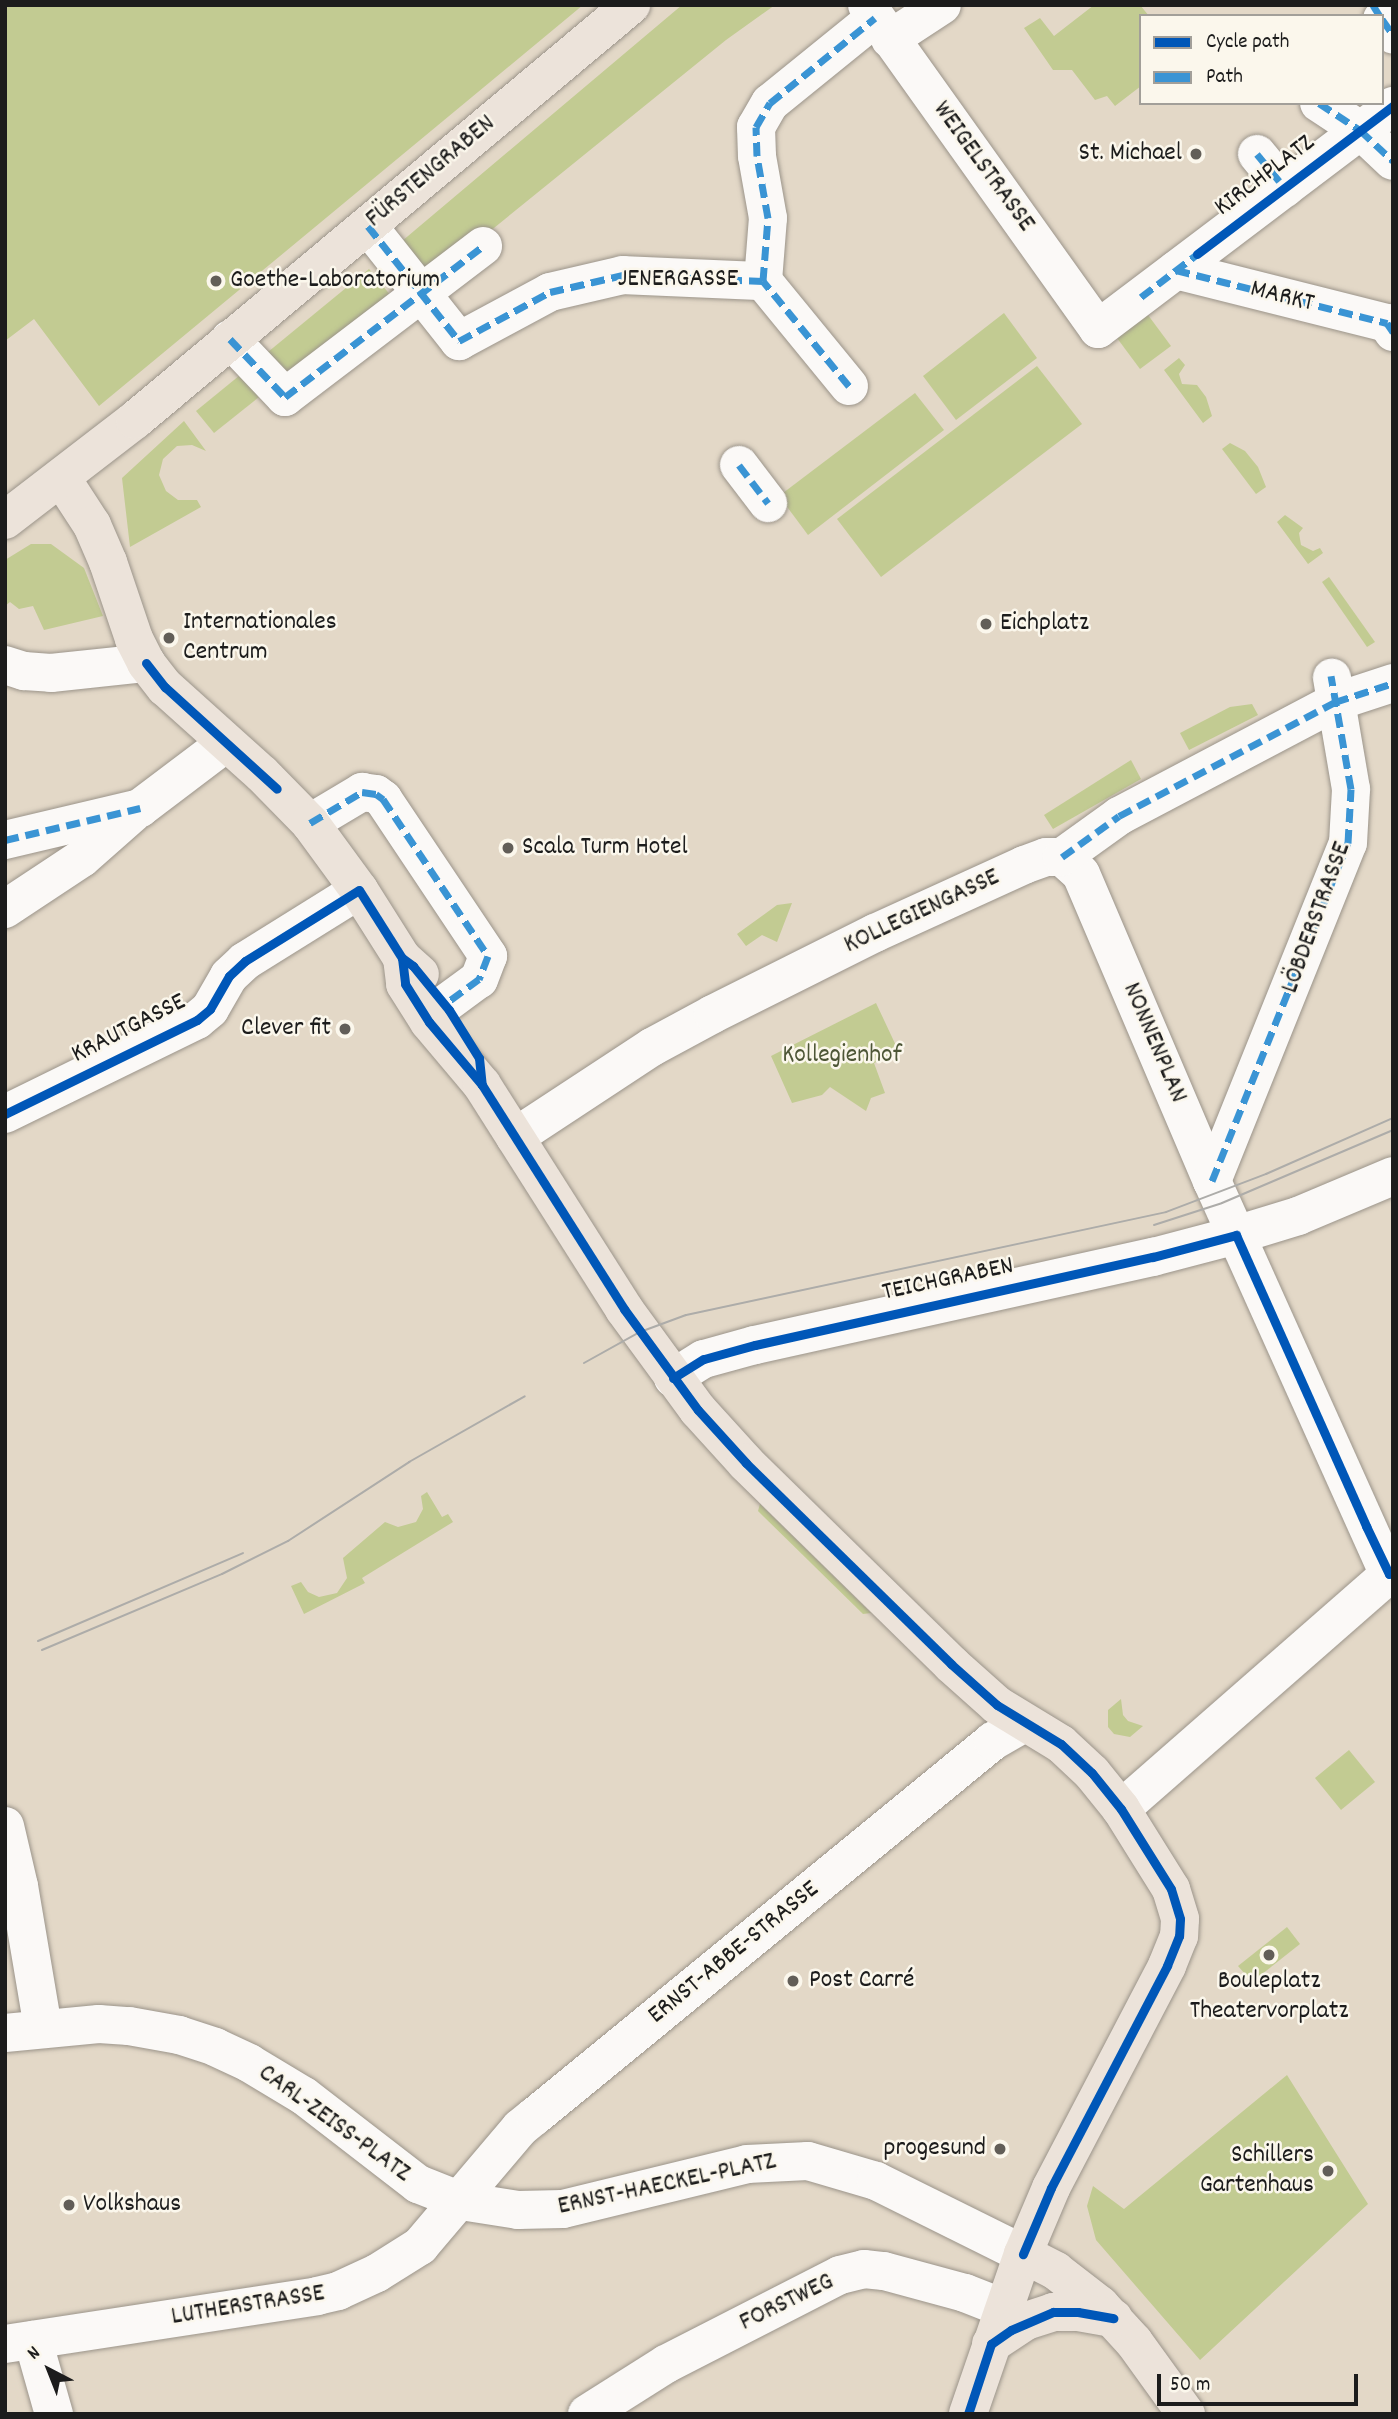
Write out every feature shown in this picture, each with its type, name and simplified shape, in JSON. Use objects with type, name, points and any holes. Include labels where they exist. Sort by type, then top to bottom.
[{"type":"main road","name":"FÜRSTENGRABEN","points":[[5,520],[62,479],[631,5]]},
{"type":"main road","points":[[62,479],[92,526],[108,562],[134,639],[146,663],[166,687],[310,823],[359,890],[402,958],[413,966],[445,1004],[479,1058],[482,1085]]},
{"type":"main road","points":[[402,958],[405,984],[436,1033],[482,1085],[624,1309],[673,1378],[739,1455],[962,1674],[997,1705],[1071,1753],[1092,1773],[1121,1809],[1171,1889],[1180,1919],[1179,1936],[1167,1966],[1051,2188],[1003,2308],[968,2414]]},
{"type":"main road","points":[[1023,2254],[1063,2276],[1113,2318],[1156,2369],[1186,2414]]},
{"type":"main road","points":[[990,2344],[1026,2321],[1053,2312],[1078,2312],[1113,2318]]},
{"type":"street","name":"JENERGASSE","points":[[849,386],[763,281],[768,218],[757,156],[756,127],[770,103],[877,20],[942,5]]},
{"type":"street","name":"WEIGELSTRASSE","points":[[877,20],[1098,329]]},
{"type":"street","name":"KIRCHPLATZ","points":[[1322,105],[1360,130]]},
{"type":"street","name":"KIRCHPLATZ","points":[[1098,329],[1393,106]]},
{"type":"street","points":[[1360,130],[1393,161]]},
{"type":"street","name":"KIRCHPLATZ","points":[[1257,154],[1285,188]]},
{"type":"street","name":"JENERGASSE","points":[[368,226],[459,341],[550,292],[623,275],[763,281]]},
{"type":"street","points":[[230,339],[285,397],[483,246]]},
{"type":"street","name":"MARKT","points":[[1176,270],[1391,325]]},
{"type":"street","points":[[739,465],[768,503]]},
{"type":"street","points":[[5,665],[24,671],[51,673],[146,663]]},
{"type":"street","points":[[1333,689],[1393,683]]},
{"type":"street","name":"KOLLEGIENGASSE","points":[[515,1137],[653,1047],[713,1014],[875,933],[1024,865],[1046,857],[1062,857],[1119,816],[1333,689]]},
{"type":"street","name":"LÖBDERSTRASSE","points":[[1212,1181],[1348,843],[1351,789],[1333,689]]},
{"type":"street","points":[[5,909],[82,858],[140,808],[226,743]]},
{"type":"street","points":[[310,823],[362,792],[376,794],[390,809],[488,956],[479,979],[445,1004]]},
{"type":"street","points":[[5,840],[140,808]]},
{"type":"street","name":"NONNENPLAN","points":[[1062,857],[1081,874],[1212,1181],[1247,1232],[1391,1573]]},
{"type":"street","name":"KRAUTGASSE","points":[[5,1114],[197,1020],[210,1009],[229,976],[245,961],[359,890]]},
{"type":"street","name":"TEICHGRABEN","points":[[673,1378],[704,1359],[755,1345],[1153,1257],[1247,1232],[1298,1216],[1393,1177]]},
{"type":"street","points":[[1121,1809],[1391,1573]]},
{"type":"street","name":"ERNST-ABBE-STRASSE","points":[[461,2201],[513,2137],[535,2116],[993,1741],[1024,1723]]},
{"type":"street","points":[[5,1826],[43,2028]]},
{"type":"street","name":"CARL-ZEISS-PLATZ","points":[[5,2033],[43,2028],[129,2026],[179,2035],[215,2048],[249,2063],[304,2096],[418,2184],[461,2201]]},
{"type":"street","name":"ERNST-HAECKEL-PLATZ","points":[[461,2201],[519,2210],[563,2210],[747,2164],[808,2161],[876,2181],[1023,2254]]},
{"type":"street","name":"LUTHERSTRASSE","points":[[19,2342],[338,2291],[377,2273],[420,2246],[461,2201]]},
{"type":"street","name":"FORSTWEG","points":[[587,2414],[666,2364],[841,2275],[864,2269],[884,2271],[960,2291],[1003,2308]]},
{"type":"street","points":[[19,2342],[54,2414]]},
{"type":"green space","points":[[5,5],[583,5],[99,406],[34,319],[5,341]]},
{"type":"green space","points":[[682,5],[775,5],[726,40],[426,283],[395,247]]},
{"type":"green space","points":[[1094,5],[1140,5],[1147,14],[1139,14],[1139,88],[1115,106],[1107,96],[1095,100],[1072,70],[1053,70],[1024,28],[1040,18],[1054,36]]},
{"type":"green space","points":[[369,269],[396,302],[301,381],[257,361]]},
{"type":"green space","points":[[1145,311],[1171,346],[1140,369],[1114,334]]},
{"type":"green space","points":[[1004,313],[1037,358],[956,420],[923,376]]},
{"type":"green space","points":[[1179,358],[1185,365],[1179,374],[1182,384],[1197,385],[1206,397],[1212,416],[1203,423],[1164,370]]},
{"type":"green space","points":[[1037,366],[1082,424],[881,577],[837,519]]},
{"type":"green space","points":[[245,371],[264,393],[214,433],[196,411]]},
{"type":"green space","points":[[915,393],[944,430],[808,535],[779,496]]},
{"type":"green space","points":[[184,421],[206,451],[192,445],[177,446],[163,459],[159,475],[166,491],[178,500],[197,500],[201,507],[130,547],[122,478]]},
{"type":"green space","points":[[1230,443],[1245,451],[1258,467],[1266,487],[1256,494],[1222,449]]},
{"type":"green space","points":[[1285,515],[1303,528],[1299,533],[1301,545],[1313,551],[1320,548],[1323,553],[1308,564],[1277,522]]},
{"type":"green space","points":[[31,544],[51,544],[84,568],[103,616],[44,630],[33,606],[19,609],[10,602],[5,606],[5,560]]},
{"type":"green space","points":[[1329,577],[1375,642],[1367,647],[1322,582]]},
{"type":"green space","points":[[1252,704],[1258,715],[1189,750],[1180,733],[1230,707]]},
{"type":"green space","points":[[1131,760],[1141,779],[1053,829],[1044,815]]},
{"type":"green space","points":[[792,903],[777,942],[762,935],[746,946],[737,934],[777,905]]},
{"type":"green space","name":"Kollegienhof","points":[[876,1003],[899,1052],[874,1063],[885,1093],[871,1098],[866,1111],[830,1087],[822,1095],[792,1103],[771,1056]]},
{"type":"green space","points":[[427,1492],[442,1517],[448,1514],[453,1522],[362,1578],[365,1583],[304,1614],[291,1586],[301,1582],[308,1592],[319,1597],[337,1593],[347,1578],[343,1558],[385,1522],[398,1527],[416,1522],[423,1509],[421,1496]]},
{"type":"green space","points":[[760,1504],[871,1613],[863,1614],[758,1511]]},
{"type":"green space","points":[[1121,1699],[1123,1715],[1128,1721],[1143,1726],[1130,1737],[1114,1734],[1108,1727],[1108,1710]]},
{"type":"green space","points":[[1349,1750],[1375,1782],[1341,1810],[1315,1778]]},
{"type":"green space","name":"Bouleplatz Theatervorplatz","points":[[1287,1927],[1300,1944],[1252,1982],[1238,1966]]},
{"type":"green space","points":[[1287,2075],[1368,2204],[1200,2360],[1096,2240],[1087,2206],[1093,2186],[1124,2209]]},
{"type":"tram line","points":[[584,1363],[640,1332],[686,1315],[1166,1212],[1266,1174],[1393,1118]]},
{"type":"tram line","points":[[1154,1225],[1222,1203],[1393,1130]]},
{"type":"tram line","points":[[42,1650],[222,1574],[288,1541],[409,1462],[525,1396]]},
{"type":"tram line","points":[[38,1641],[243,1553]]},
{"type":"marked path","points":[[1373,5],[1379,14]]},
{"type":"marked path","points":[[849,386],[763,281],[768,218],[757,156],[756,127],[770,103],[875,18]]},
{"type":"marked path","points":[[1384,22],[1393,35]]},
{"type":"marked path","points":[[1322,105],[1360,130],[1393,161]]},
{"type":"marked path","points":[[1257,154],[1285,188]]},
{"type":"marked path","points":[[368,226],[459,341],[550,292],[623,275],[763,281]]},
{"type":"marked path","points":[[230,339],[285,397],[483,246]]},
{"type":"marked path","points":[[1141,297],[1200,252]]},
{"type":"marked path","points":[[1176,270],[1387,323],[1393,332]]},
{"type":"marked path","points":[[739,465],[768,503]]},
{"type":"marked path","points":[[1212,1181],[1348,843],[1351,789],[1331,676]]},
{"type":"marked path","points":[[1062,857],[1119,816],[1335,702],[1393,683]]},
{"type":"marked path","points":[[310,823],[362,792],[376,794],[383,799],[488,956],[479,979],[445,1004]]},
{"type":"marked path","points":[[5,840],[140,808]]},
{"type":"cycle path","points":[[1197,254],[1393,106]]},
{"type":"cycle path","points":[[146,663],[165,687],[277,789]]},
{"type":"cycle path","points":[[5,1114],[197,1020],[210,1009],[229,976],[245,961],[359,890],[402,958],[413,966],[449,1010],[479,1058],[482,1085]]},
{"type":"cycle path","points":[[402,958],[405,984],[429,1022],[482,1085],[624,1309],[698,1410],[746,1463],[951,1664],[997,1705],[1061,1744],[1092,1773],[1121,1809],[1171,1889],[1180,1919],[1179,1936],[1167,1966],[1051,2188],[1023,2254]]},
{"type":"cycle path","points":[[673,1378],[704,1359],[755,1345],[1153,1257],[1236,1235],[1366,1526],[1389,1574],[1393,1571]]},
{"type":"cycle path","points":[[968,2414],[991,2344],[1011,2330],[1053,2312],[1078,2312],[1113,2318]]},
{"type":"place","name":"St. Michael","points":[[1196,154]]},
{"type":"place","name":"Goethe-Laboratorium","points":[[216,281]]},
{"type":"place","name":"Eichplatz","points":[[986,624]]},
{"type":"place","name":"Internationales Centrum","points":[[169,638]]},
{"type":"place","name":"Scala Turm Hotel","points":[[508,848]]},
{"type":"place","name":"Clever fit","points":[[345,1029]]},
{"type":"place","name":"Bouleplatz Theatervorplatz","points":[[1269,1955]]},
{"type":"place","name":"Post Carré","points":[[793,1981]]},
{"type":"place","name":"progesund","points":[[1000,2149]]},
{"type":"place","name":"Schillers Gartenhaus","points":[[1328,2171]]},
{"type":"place","name":"Volkshaus","points":[[69,2205]]}]
